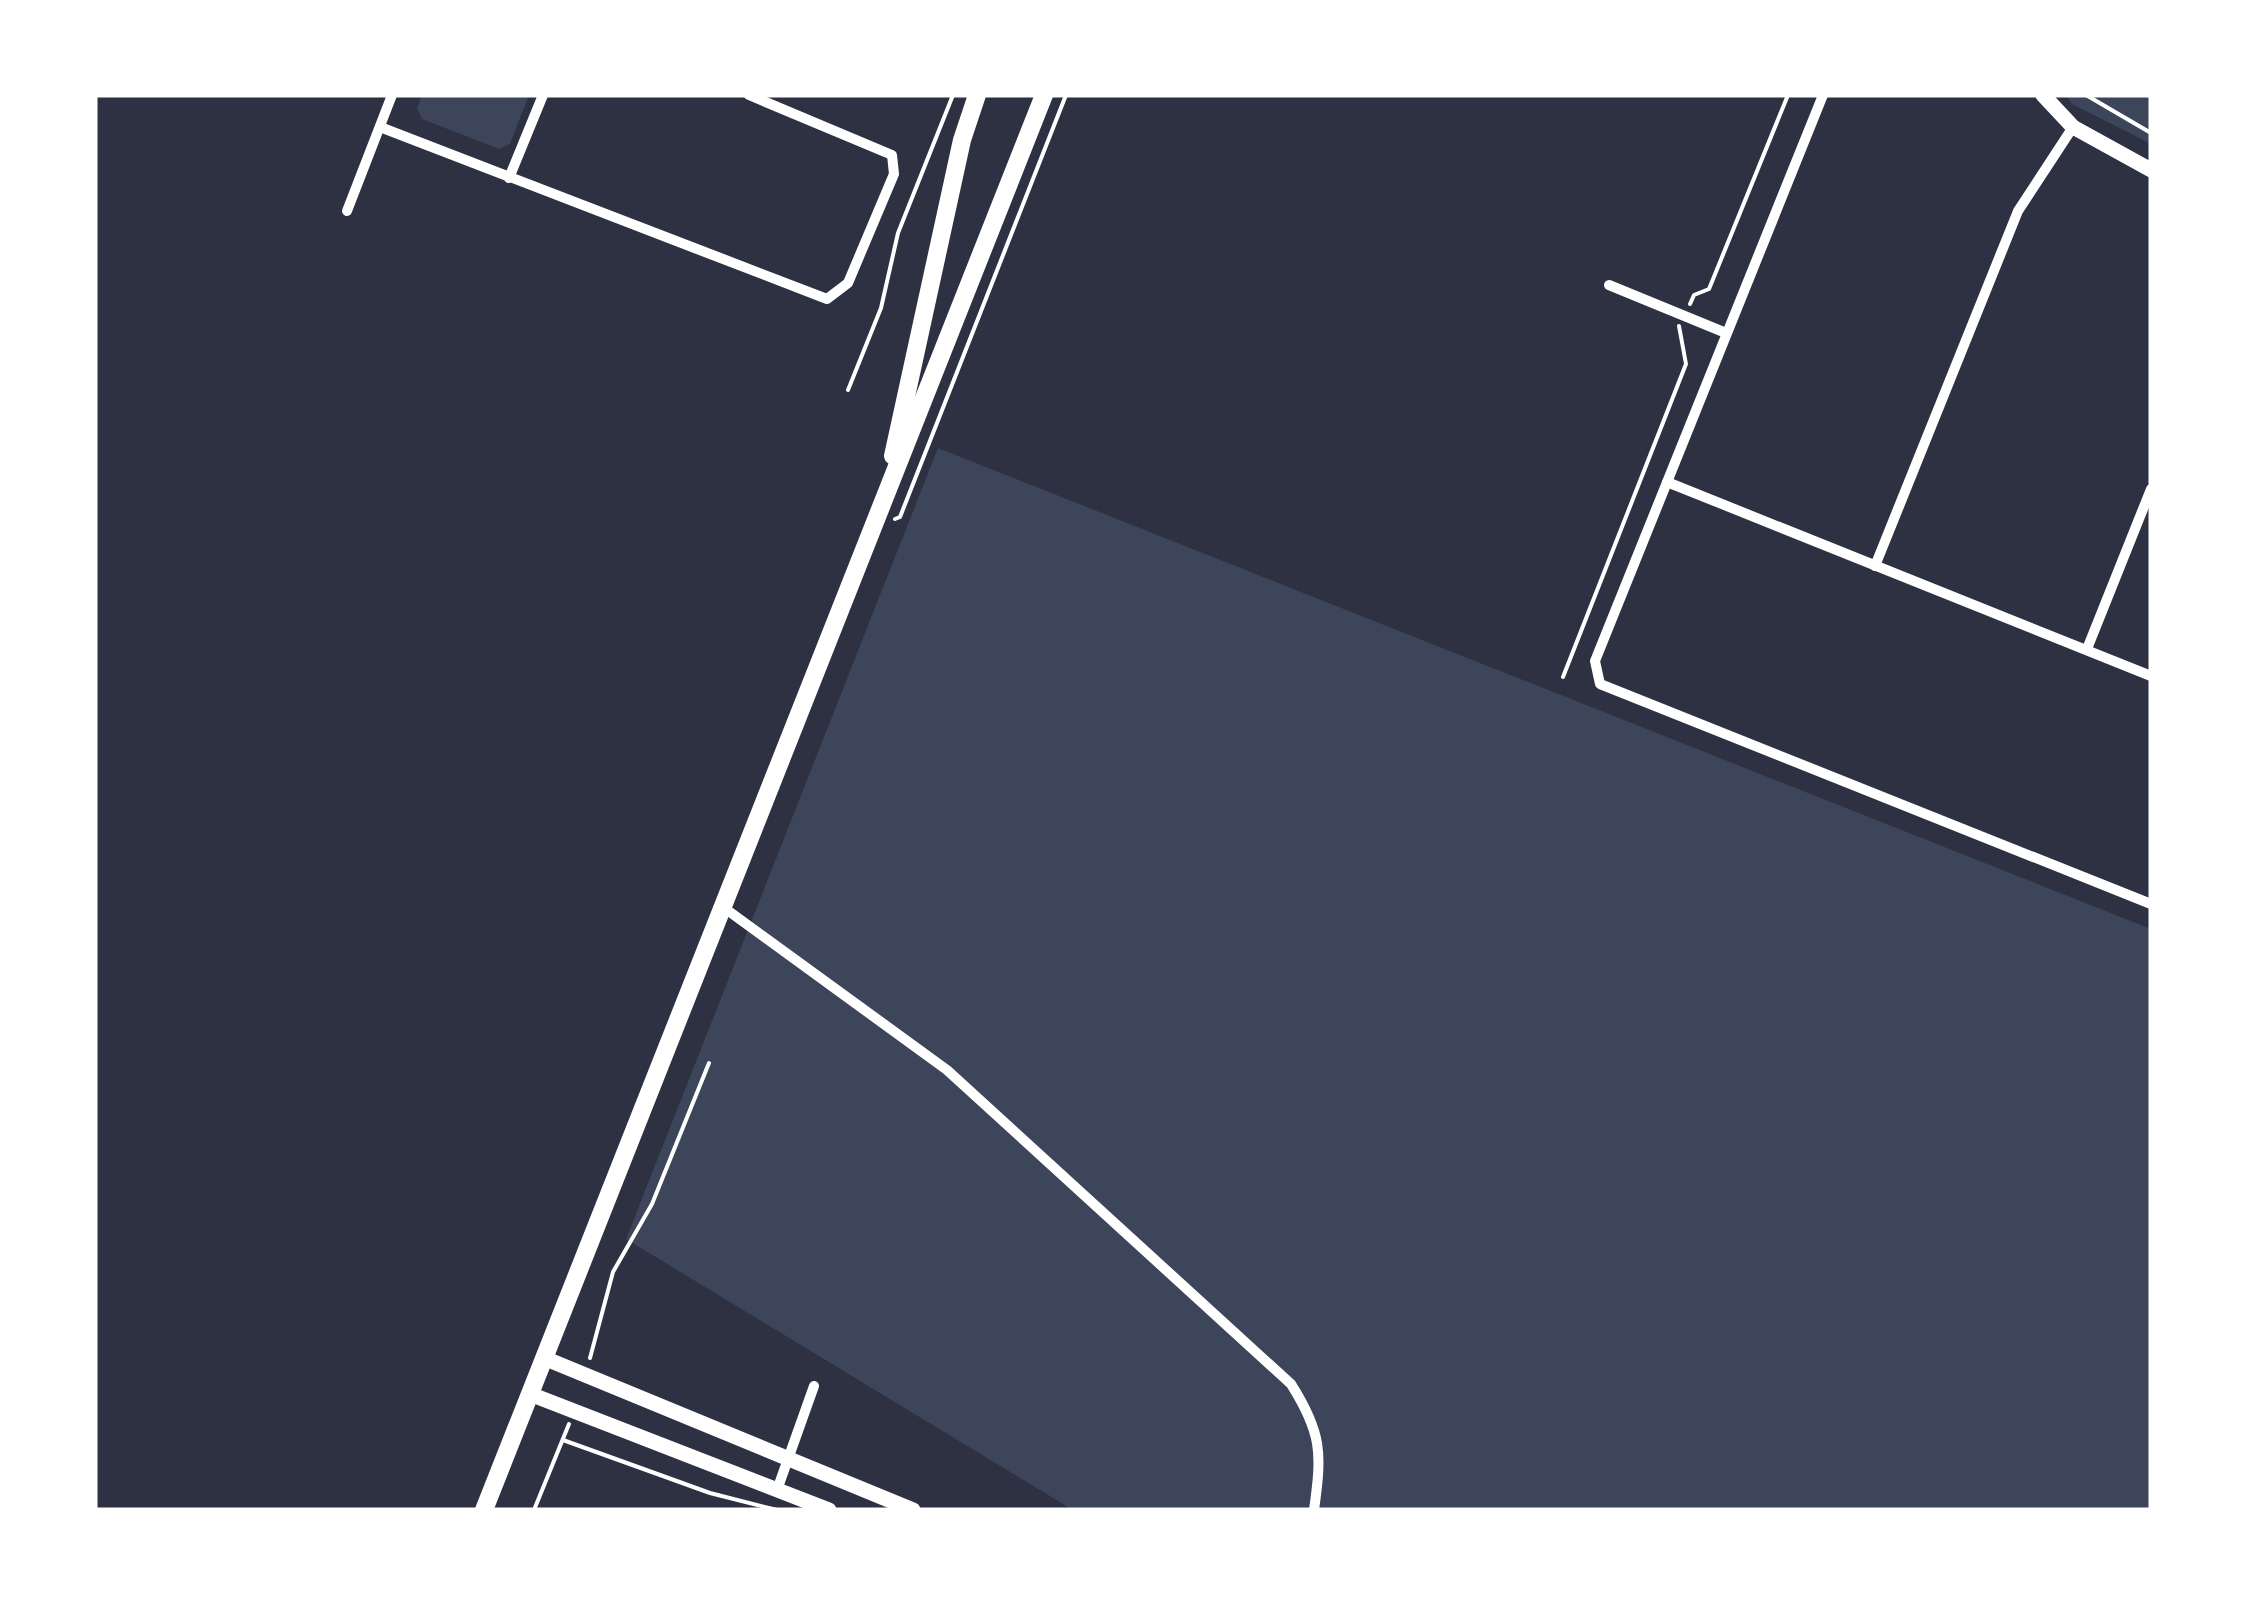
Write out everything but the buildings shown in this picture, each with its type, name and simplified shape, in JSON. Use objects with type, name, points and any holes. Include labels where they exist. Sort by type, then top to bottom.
[{"type":"main road","points":[[876,524],[962,140],[977,95]]},
{"type":"main road","points":[[484,1510],[1044,95]]},
{"type":"street","points":[[348,212],[392,95]]},
{"type":"street","points":[[508,178],[543,95]]},
{"type":"street","points":[[380,127],[827,299],[848,284],[894,174],[892,154],[749,95]]},
{"type":"street","points":[[1823,95],[1595,662],[1600,684],[2151,904]]},
{"type":"street","points":[[2043,95],[2074,126],[2151,170]]},
{"type":"street","points":[[1876,566],[2018,210],[2074,126]]},
{"type":"street","points":[[1609,285],[1726,333]]},
{"type":"street","points":[[1667,482],[2151,676]]},
{"type":"street","points":[[2087,650],[2151,489]]},
{"type":"street","points":[[723,907],[947,1070],[1291,1384],[1315,1422],[1321,1456],[1314,1510]]},
{"type":"street","points":[[544,1358],[913,1510]]},
{"type":"street","points":[[777,1490],[814,1386]]},
{"type":"street","points":[[530,1394],[829,1510]]},
{"type":"path","points":[[848,390],[881,308],[898,233],[953,95]]},
{"type":"path","points":[[876,524],[900,517],[1066,95]]},
{"type":"path","points":[[1563,677],[1686,364],[1677,332],[1694,295],[1709,289],[1788,95]]},
{"type":"path","points":[[2086,95],[2151,133]]},
{"type":"path","points":[[588,1376],[594,1338],[614,1272],[652,1204],[709,1062]]},
{"type":"path","points":[[534,1510],[574,1412]]},
{"type":"path","points":[[563,1440],[710,1493],[777,1510]]},
{"type":"shaded area","points":[[422,95],[529,95],[510,144],[499,149],[422,119],[417,108]]},
{"type":"shaded area","points":[[2066,95],[2151,95],[2151,144],[2072,104]]},
{"type":"shaded area","points":[[938,448],[2151,929],[2151,1510],[1073,1510],[626,1239]]}]
